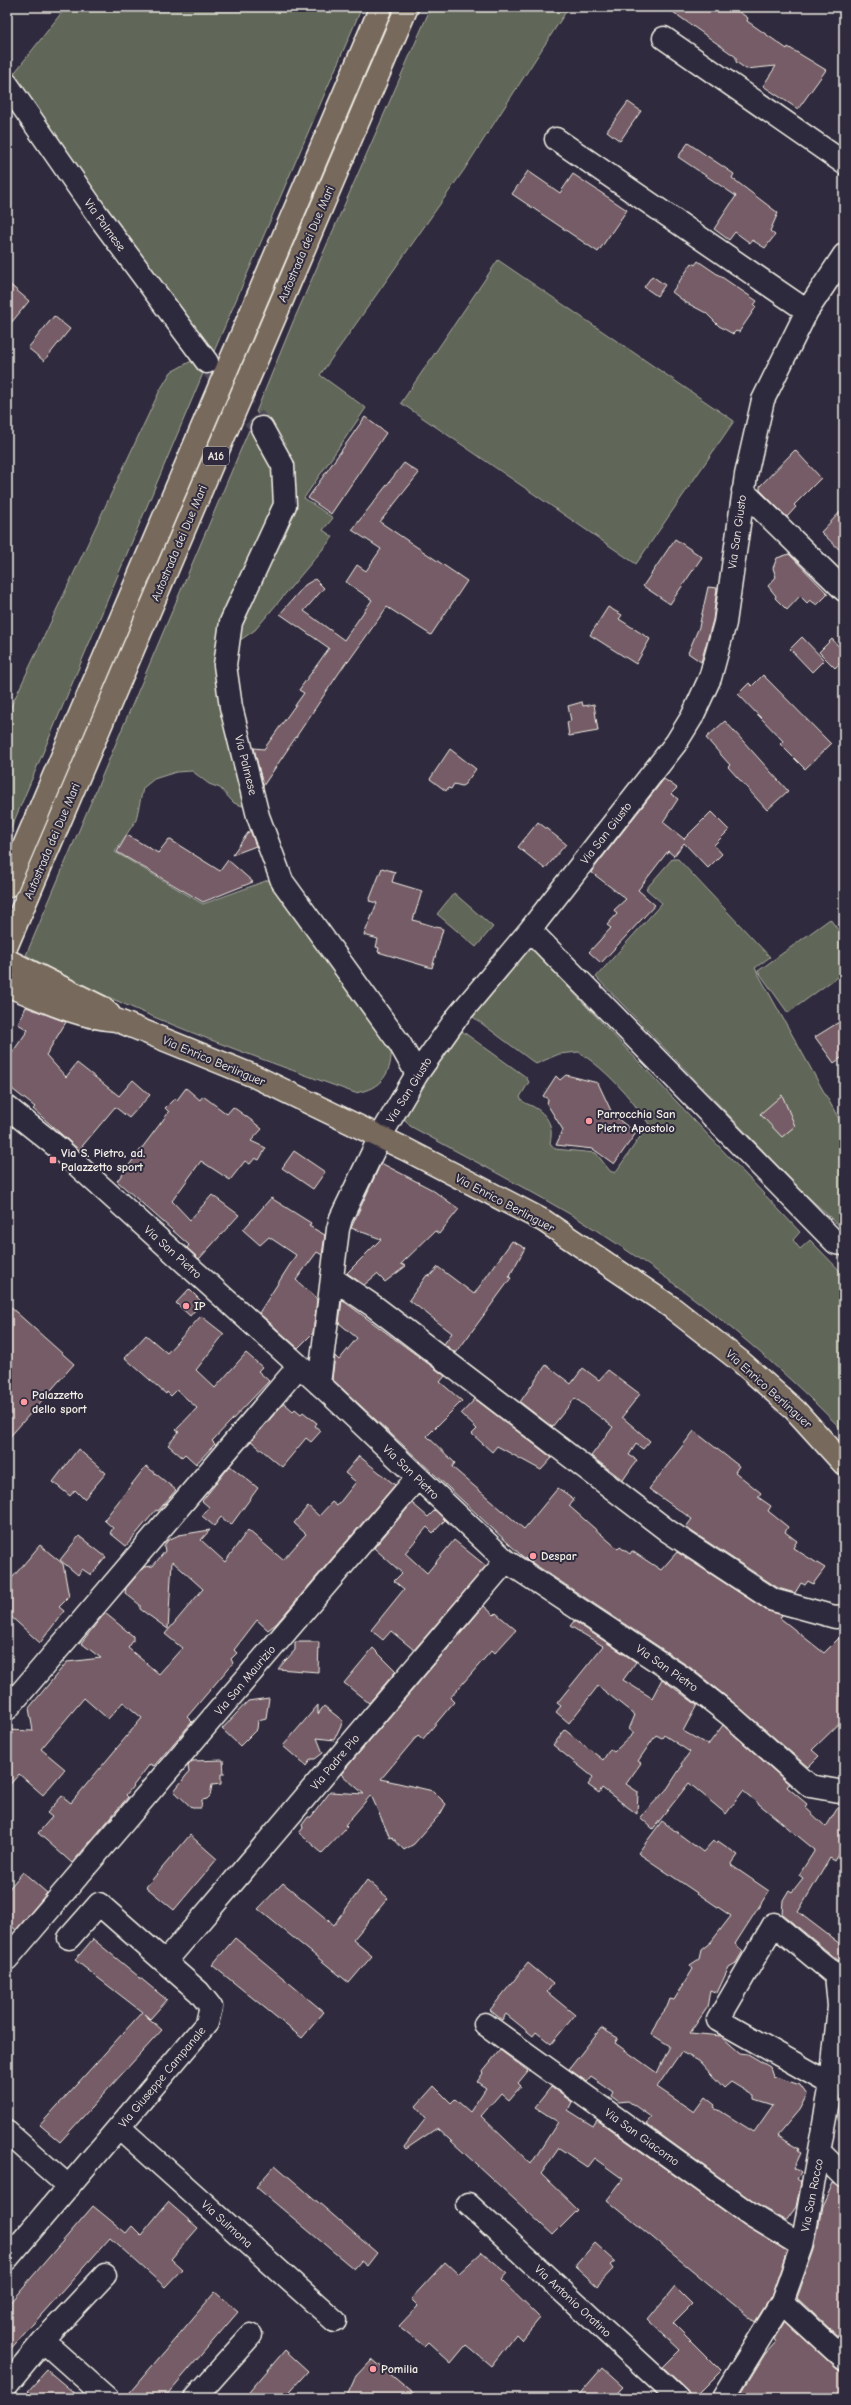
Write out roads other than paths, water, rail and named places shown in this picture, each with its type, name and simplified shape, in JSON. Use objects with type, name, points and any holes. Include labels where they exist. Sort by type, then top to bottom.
[{"type":"main road","name":"Autostrada dei Due Mari","points":[[7,886],[381,7]]},
{"type":"main road","name":"Autostrada dei Due Mari","points":[[7,946],[407,7]]},
{"type":"main road","name":"Via Enrico Berlinguer","points":[[7,960],[101,1007],[116,1020],[254,1076],[380,1137],[544,1221],[671,1307],[740,1361],[789,1405],[844,1464]]},
{"type":"main road","name":"Via Enrico Berlinguer","points":[[7,985],[64,1009],[98,1019],[116,1020]]},
{"type":"street","points":[[664,38],[844,163]]},
{"type":"street","name":"Via Palmese","points":[[7,84],[97,214],[207,362]]},
{"type":"street","points":[[556,139],[807,311]]},
{"type":"street","name":"Via San Giusto","points":[[320,1384],[332,1278],[341,1218],[380,1137],[417,1074],[458,1016],[530,930],[676,743],[692,717],[710,678],[725,623],[743,490],[763,400],[807,311],[844,255]]},
{"type":"street","name":"Via Palmese","points":[[262,428],[282,466],[285,504],[230,622],[225,665],[233,714],[258,816],[282,882],[396,1038],[417,1074]]},
{"type":"street","points":[[743,490],[844,590]]},
{"type":"street","points":[[530,930],[836,1243],[844,1244]]},
{"type":"street","name":"Via San Pietro","points":[[7,1108],[57,1146],[320,1384],[417,1478],[506,1561],[683,1678],[731,1716],[810,1786],[844,1792]]},
{"type":"street","points":[[332,1278],[375,1307],[668,1531],[773,1600],[835,1617],[844,1616]]},
{"type":"street","points":[[7,1709],[299,1366]]},
{"type":"street","name":"Via San Maurizio","points":[[7,1960],[417,1478]]},
{"type":"street","name":"Via Padre Pio","points":[[165,1962],[506,1561]]},
{"type":"street","name":"Via Giuseppe Campanale","points":[[9,2254],[120,2128],[207,2023],[211,2007],[199,1992],[73,1882]]},
{"type":"street","points":[[68,1938],[99,1904]]},
{"type":"street","points":[[831,2084],[718,2020],[774,1924],[840,1978]]},
{"type":"street","name":"Via San Rocco","points":[[723,2398],[782,2302],[802,2246],[831,2084],[839,2006],[840,1978]]},
{"type":"street","name":"Via San Giacomo","points":[[485,2024],[751,2215],[802,2246]]},
{"type":"street","name":"Via Sulmona","points":[[120,2128],[334,2321]]},
{"type":"street","points":[[7,2132],[69,2187]]},
{"type":"street","points":[[820,2152],[844,2176]]},
{"type":"street","name":"Via Antonio Oratino","points":[[468,2204],[678,2398]]},
{"type":"street","points":[[7,2385],[43,2341],[105,2274]]},
{"type":"street","points":[[782,2302],[844,2358]]},
{"type":"street","points":[[195,2398],[251,2335]]},
{"type":"street","points":[[43,2341],[107,2398]]},
{"type":"street","points":[[7,2394],[12,2398]]},
{"type":"tunnel","points":[[211,367],[262,428]]},
{"type":"place","name":"Parrocchia San Pietro Apostolo","points":[[589,1121]]},
{"type":"place","name":"Via S. Pietro, ad. Palazzetto sport","points":[[53,1160]]},
{"type":"place","name":"IP","points":[[186,1306]]},
{"type":"place","name":"Palazzetto dello sport","points":[[24,1402]]},
{"type":"place","name":"Despar","points":[[533,1556]]},
{"type":"place","name":"Pomilia","points":[[373,2369]]}]
